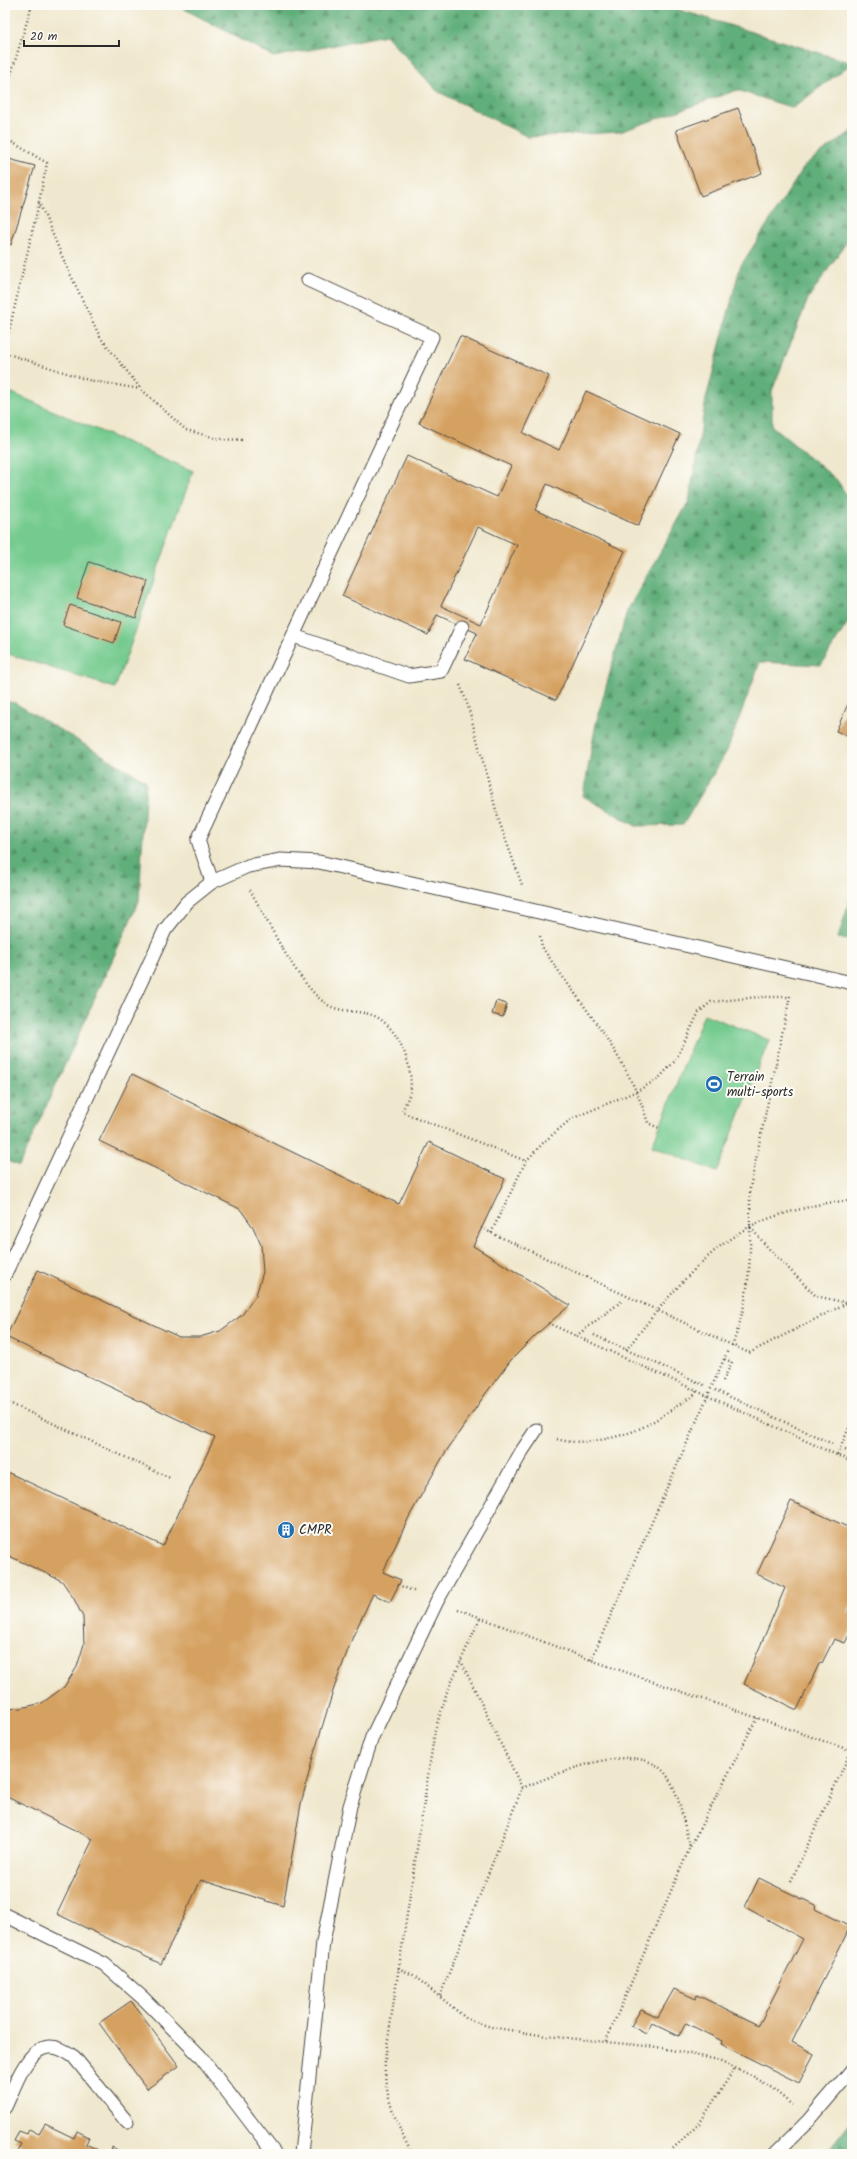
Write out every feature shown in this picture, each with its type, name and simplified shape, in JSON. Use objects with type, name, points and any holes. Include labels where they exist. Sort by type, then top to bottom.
[{"type":"lane","points":[[212,882],[198,840],[432,337],[308,280]]},
{"type":"lane","points":[[294,636],[409,676],[441,671],[462,627]]},
{"type":"lane","points":[[5,1274],[165,930],[187,902],[212,882],[248,866],[281,860],[319,862],[852,983]]},
{"type":"lane","points":[[301,2154],[323,1942],[350,1806],[372,1737],[437,1601],[522,1450],[536,1430]]},
{"type":"lane","points":[[5,1915],[104,1964],[144,1999],[200,2056],[275,2154]]},
{"type":"lane","points":[[5,2107],[31,2055],[41,2048],[54,2046],[64,2049],[74,2056],[127,2122]]},
{"type":"lane","points":[[775,2154],[809,2120],[852,2070]]},
{"type":"path","points":[[5,94],[32,5]]},
{"type":"path","points":[[5,138],[47,163],[5,348]]},
{"type":"path","points":[[39,202],[65,263],[100,337],[141,389],[186,430],[220,439],[243,440]]},
{"type":"path","points":[[5,353],[88,380],[141,389]]},
{"type":"path","points":[[441,671],[457,678],[468,706],[499,821],[537,911],[542,947],[598,1025],[636,1091],[648,1123],[659,1128]]},
{"type":"path","points":[[239,870],[289,959],[311,989],[326,1004],[347,1011],[373,1015],[388,1026],[403,1046],[408,1067],[410,1092],[402,1112],[526,1161]]},
{"type":"path","points":[[732,1346],[740,1325],[747,1297],[751,1262],[750,1188],[795,970]]},
{"type":"path","points":[[491,1234],[526,1161],[544,1141],[571,1119],[636,1091],[658,1079],[675,1061],[699,1012],[711,1002],[758,997],[790,997]]},
{"type":"path","points":[[626,1350],[657,1310],[681,1284],[710,1256],[735,1236],[750,1227],[788,1212],[831,1201],[852,1201]]},
{"type":"path","points":[[750,1227],[770,1250],[816,1296],[852,1304]]},
{"type":"path","points":[[481,1228],[491,1234],[749,1353],[848,1303]]},
{"type":"path","points":[[576,1336],[622,1301]]},
{"type":"path","points":[[548,1323],[709,1395],[852,1462]]},
{"type":"path","points":[[594,1335],[706,1386]]},
{"type":"path","points":[[591,1660],[728,1350]]},
{"type":"path","points":[[724,1359],[732,1362],[724,1381]]},
{"type":"path","points":[[719,1392],[721,1388]]},
{"type":"path","points":[[536,1430],[566,1442],[590,1441],[620,1435],[646,1426],[694,1395],[697,1390]]},
{"type":"path","points":[[715,1390],[836,1446]]},
{"type":"path","points":[[5,1401],[170,1478]]},
{"type":"path","points":[[837,1455],[852,1421]]},
{"type":"path","points":[[846,1450],[852,1453]]},
{"type":"path","points":[[398,1585],[591,1660],[852,1750],[791,1881]]},
{"type":"path","points":[[412,2154],[388,2100],[384,2078],[398,1968],[435,1730],[447,1692],[480,1618]]},
{"type":"path","points":[[460,1661],[522,1788]]},
{"type":"path","points":[[606,2041],[690,1847],[757,1718]]},
{"type":"path","points":[[440,1996],[522,1788],[571,1769],[615,1759],[633,1757],[647,1760],[658,1766],[667,1776],[682,1810],[690,1847]]},
{"type":"path","points":[[398,1968],[413,1975],[467,2019],[491,2026],[546,2036],[656,2047],[714,2059],[750,2075],[772,2088],[809,2120]]},
{"type":"path","points":[[668,2154],[699,2124],[735,2068]]},
{"type":"green space","points":[[177,5],[664,5],[852,63],[793,108],[737,90],[620,132],[528,137],[437,91],[386,35],[274,57]]},
{"type":"green space","points":[[852,131],[852,234],[808,299],[772,391],[772,426],[837,480],[852,504],[852,616],[821,665],[760,662],[727,751],[683,825],[636,826],[583,796],[596,723],[627,611],[689,501],[706,399],[740,267],[806,164]]},
{"type":"green space","points":[[5,390],[193,471],[115,688],[5,653]]},
{"type":"green space","points":[[5,701],[15,703],[146,781],[139,901],[19,1166],[5,1160]]},
{"type":"green space","points":[[852,893],[852,941],[838,938]]},
{"type":"green space","name":"Terrain multi-sports","points":[[704,1014],[769,1040],[717,1172],[652,1146]]},
{"type":"green space","points":[[852,2120],[852,2154],[825,2154]]},
{"type":"building","points":[[738,108],[762,173],[701,196],[676,130]]},
{"type":"building","points":[[5,158],[35,166],[11,245],[5,243]]},
{"type":"building","points":[[460,336],[549,376],[523,433],[559,450],[586,391],[680,434],[638,526],[547,484],[535,510],[625,551],[556,700],[465,659],[477,633],[437,615],[428,635],[342,596],[407,456],[497,497],[511,466],[419,423]],"holes":[[[478,527],[517,545],[481,624],[441,606]]]},
{"type":"building","points":[[89,562],[148,581],[136,618],[77,598]]},
{"type":"building","points":[[70,605],[121,622],[114,643],[63,625]]},
{"type":"building","points":[[852,695],[852,738],[836,731]]},
{"type":"building","points":[[496,1001],[507,1004],[503,1017],[492,1014]]},
{"type":"building","name":"CMPR","points":[[132,1074],[399,1204],[429,1142],[505,1179],[473,1246],[570,1305],[539,1332],[511,1360],[486,1393],[445,1453],[410,1515],[383,1572],[401,1580],[390,1602],[373,1594],[353,1636],[334,1688],[313,1757],[301,1804],[283,1906],[201,1880],[161,1964],[57,1914],[93,1839],[5,1796],[5,1709],[21,1708],[42,1703],[64,1687],[77,1667],[84,1644],[83,1617],[74,1599],[62,1581],[5,1554],[5,1471],[163,1546],[215,1437],[6,1337],[38,1270],[179,1337],[200,1337],[220,1331],[242,1315],[256,1295],[263,1272],[261,1245],[253,1227],[240,1209],[99,1141]]},
{"type":"building","points":[[791,1501],[852,1529],[852,1604],[848,1612],[852,1614],[852,1629],[845,1643],[834,1639],[822,1663],[820,1662],[797,1710],[744,1684],[785,1588],[757,1574]]},
{"type":"building","points":[[759,1878],[816,1905],[815,1909],[850,1927],[792,2042],[814,2054],[799,2083],[721,2044],[722,2041],[686,2023],[679,2036],[652,2023],[646,2034],[631,2026],[641,2009],[658,2017],[674,1989],[696,1999],[697,1995],[759,2025],[803,1939],[745,1907]]},
{"type":"building","points":[[131,2001],[179,2066],[147,2089],[99,2023]]},
{"type":"building","points":[[45,2124],[74,2138],[77,2131],[89,2137],[86,2144],[106,2154],[16,2154],[21,2144],[14,2141],[19,2131],[27,2134],[29,2129],[39,2134]]},
{"type":"building","points":[[112,2147],[123,2154],[108,2154]]},
{"type":"place","name":"Terrain multi-sports","points":[[714,1084]]},
{"type":"place","name":"CMPR","points":[[286,1530]]}]
